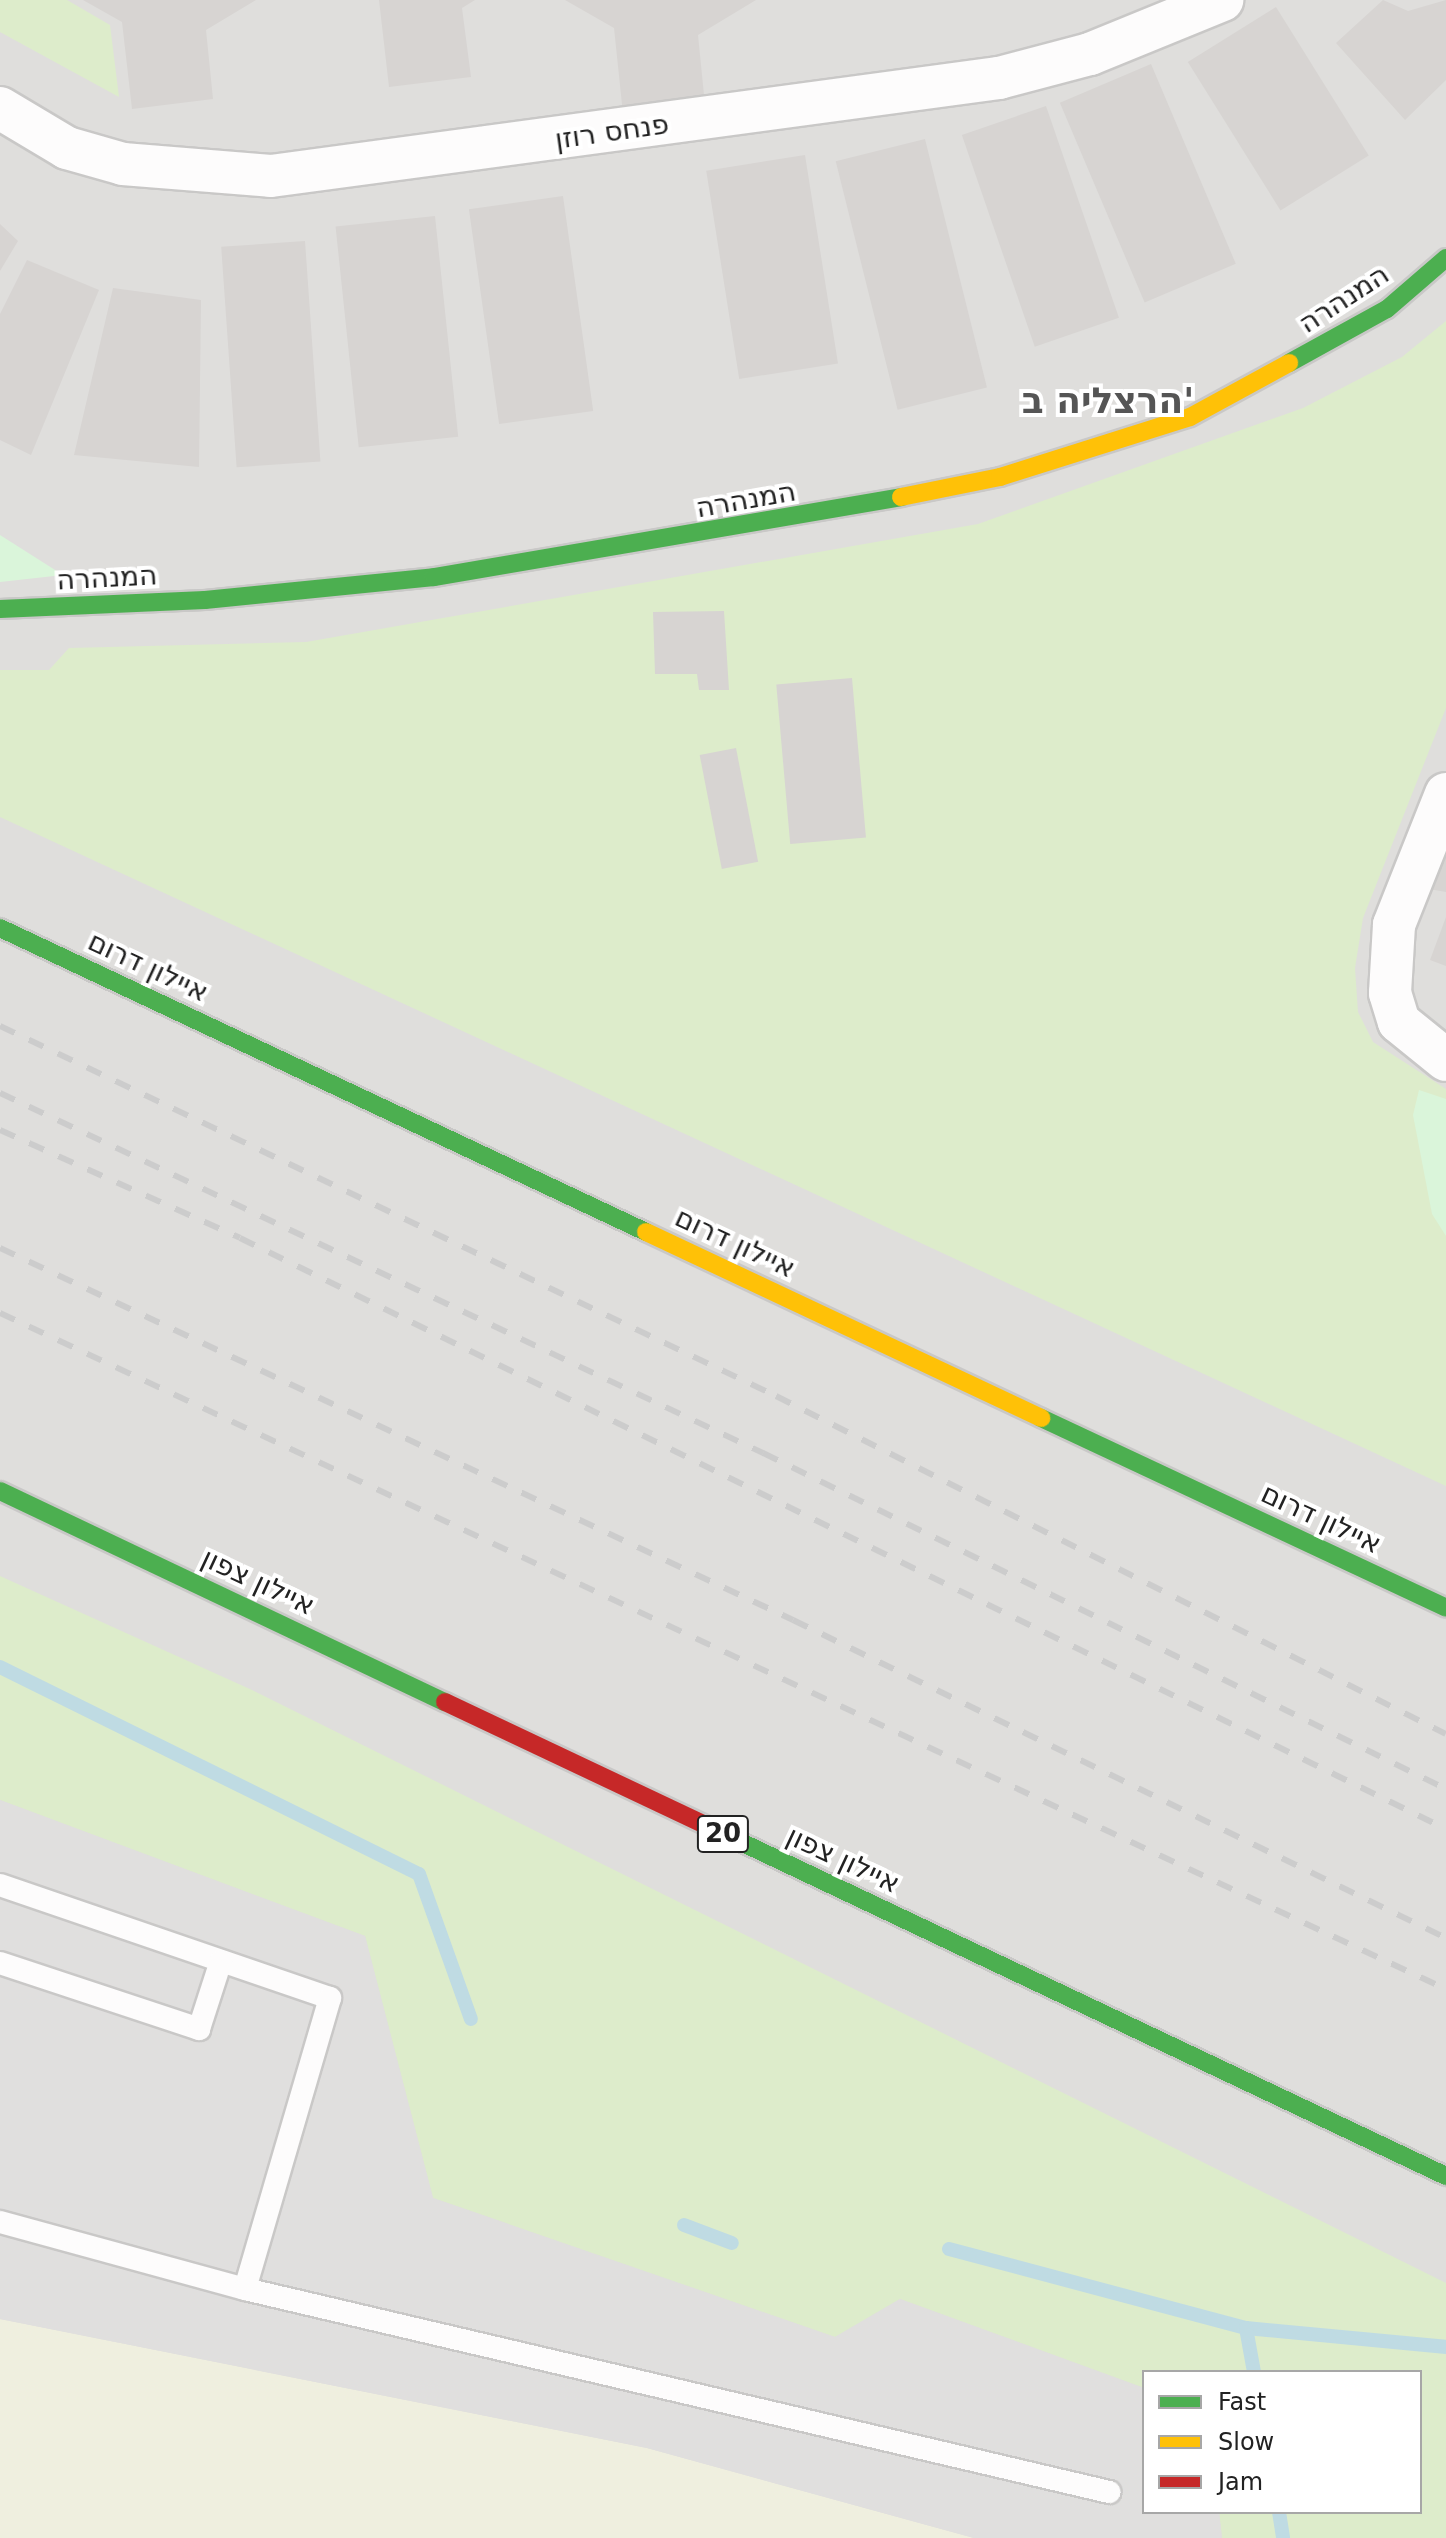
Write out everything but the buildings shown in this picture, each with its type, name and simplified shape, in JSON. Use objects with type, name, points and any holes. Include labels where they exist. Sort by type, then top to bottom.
[{"type":"main road","name":"המנהרה","points":[[0,609],[174,603],[434,577],[700,537],[1000,477],[1190,417],[1387,309],[1446,258]]},
{"type":"main road","name":"איילון דרום","points":[[0,928],[1446,1608]]},
{"type":"main road","name":"איילון צפון","points":[[0,1491],[1446,2176]]},
{"type":"street","name":"פנחס רוזן","points":[[0,108],[67,148],[123,164],[271,176],[999,78],[1090,54],[1222,0]]},
{"type":"street","points":[[1446,794],[1394,925],[1390,993],[1399,1022],[1446,1060]]},
{"type":"lane","points":[[0,1885],[330,1998],[245,2289]]},
{"type":"lane","points":[[0,1963],[199,2029],[221,1961]]},
{"type":"lane","points":[[0,2222],[245,2289],[1109,2492]]},
{"type":"shaded area","points":[[0,0],[1446,0],[1446,2538],[0,2538]]},
{"type":"shaded area","points":[[0,1800],[365,1936],[433,2198],[835,2337],[900,2299],[1142,2387],[1142,2514],[1219,2514],[1222,2538],[974,2538],[647,2448],[0,2319]]},
{"type":"green space","points":[[0,0],[67,0],[110,25],[119,97],[0,32]]},
{"type":"green space","points":[[1446,321],[1446,708],[1363,918],[1355,968],[1358,1012],[1373,1042],[1446,1089],[1446,1486],[0,817],[0,670],[49,670],[69,648],[306,642],[978,524],[1303,408],[1402,357]]},
{"type":"green space","points":[[0,535],[63,575],[0,582]]},
{"type":"green space","points":[[1419,1090],[1446,1099],[1446,1236],[1432,1214],[1413,1115]]},
{"type":"green space","points":[[0,1576],[252,1690],[1446,2283],[1446,2538],[1222,2538],[1219,2514],[1422,2514],[1422,2370],[1142,2370],[1142,2387],[900,2299],[835,2337],[433,2198],[365,1936],[0,1800]]},
{"type":"green space","points":[[0,2319],[647,2448],[974,2538],[0,2538]]},
{"type":"waterway","points":[[0,1667],[419,1874],[471,2019]]},
{"type":"waterway","points":[[684,2225],[732,2243]]},
{"type":"waterway","points":[[949,2249],[1246,2328],[1446,2347]]},
{"type":"waterway","points":[[1246,2328],[1254,2370]]},
{"type":"waterway","points":[[1279,2514],[1283,2538]]},
{"type":"railway","points":[[0,1026],[776,1396],[1446,1734]]},
{"type":"railway","points":[[0,1093],[763,1453],[1446,1789]]},
{"type":"railway","points":[[0,1130],[240,1238],[1446,1829]]},
{"type":"railway","points":[[0,1248],[793,1620],[1446,1938]]},
{"type":"railway","points":[[0,1313],[1446,1989]]},
{"type":"traffic: fast","points":[[1289,363],[1387,309],[1446,258]]},
{"type":"traffic: fast","points":[[0,609],[205,600],[434,577],[901,497]]},
{"type":"traffic: fast","points":[[0,928],[646,1232]]},
{"type":"traffic: fast","points":[[1041,1418],[1446,1608]]},
{"type":"traffic: fast","points":[[0,1491],[445,1702]]},
{"type":"traffic: fast","points":[[724,1834],[1446,2176]]},
{"type":"traffic: slow","points":[[901,497],[1000,477],[1190,417],[1289,363]]},
{"type":"traffic: slow","points":[[646,1232],[1041,1418]]},
{"type":"traffic: jam","points":[[445,1702],[724,1834]]},
{"type":"district","name":"הרצליה ב'","points":[[1108,401]]}]
